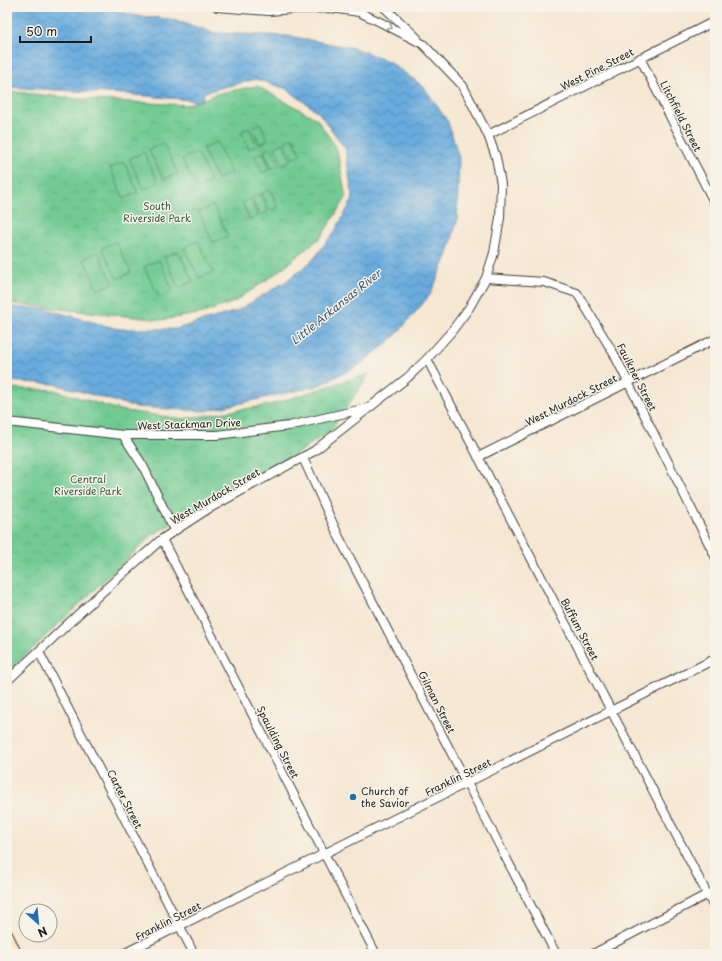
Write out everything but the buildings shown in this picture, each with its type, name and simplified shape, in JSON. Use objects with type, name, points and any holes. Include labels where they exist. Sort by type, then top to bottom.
[{"type":"street","points":[[217,7],[269,11],[302,8],[331,8],[358,12],[423,44]]},
{"type":"street","name":"West Murdock Street","points":[[7,681],[101,593],[162,539],[174,530],[232,495],[302,458],[407,378],[427,359],[469,308],[486,278],[496,243],[502,200],[498,167],[488,135],[463,86],[423,44],[384,7]]},
{"type":"street","name":"West Pine Street","points":[[488,135],[715,21]]},
{"type":"street","name":"Litchfield Street","points":[[640,58],[715,204]]},
{"type":"street","name":"Faulkner Street","points":[[486,278],[544,282],[577,293],[614,354],[715,556]]},
{"type":"street","name":"West Murdock Street","points":[[478,457],[715,338]]},
{"type":"street","name":"Buffum Street","points":[[427,359],[715,908]]},
{"type":"street","name":"West Stackman Drive","points":[[7,422],[123,435],[217,435],[264,431],[315,422],[370,407]]},
{"type":"street","points":[[123,435],[143,466],[174,530]]},
{"type":"street","name":"Gilman Street","points":[[302,458],[339,537],[556,954]]},
{"type":"street","name":"Spaulding Street","points":[[162,539],[376,954]]},
{"type":"street","name":"Carter Street","points":[[39,652],[194,954]]},
{"type":"street","name":"Franklin Street","points":[[124,954],[612,712],[715,659]]},
{"type":"street","points":[[593,954],[708,894]]},
{"type":"street","points":[[7,935],[16,954]]},
{"type":"green space","name":"South Riverside Park","points":[[257,86],[317,119],[337,149],[346,198],[321,237],[275,274],[234,302],[203,313],[162,320],[7,303],[7,91],[78,99],[186,105],[220,93]]},
{"type":"green space","points":[[260,123],[268,140],[260,144],[252,127]]},
{"type":"green space","points":[[249,128],[257,145],[249,149],[241,132]]},
{"type":"green space","points":[[293,138],[301,155],[293,158],[285,141]]},
{"type":"green space","points":[[217,142],[231,173],[217,179],[203,149]]},
{"type":"green space","points":[[163,143],[178,173],[164,180],[149,150]]},
{"type":"green space","points":[[283,143],[291,160],[283,164],[275,147]]},
{"type":"green space","points":[[272,148],[280,165],[272,168],[264,151]]},
{"type":"green space","points":[[144,152],[158,183],[144,189],[129,159]]},
{"type":"green space","points":[[197,152],[211,182],[197,189],[182,159]]},
{"type":"green space","points":[[263,152],[270,169],[262,173],[255,156]]},
{"type":"green space","points":[[124,162],[138,192],[124,199],[110,168]]},
{"type":"green space","points":[[270,189],[278,207],[270,210],[262,193]]},
{"type":"green space","points":[[260,194],[268,212],[260,215],[252,198]]},
{"type":"green space","points":[[250,199],[258,216],[250,220],[242,203]]},
{"type":"green space","points":[[213,205],[228,236],[213,243],[199,212]]},
{"type":"green space","points":[[198,241],[213,272],[199,278],[184,248]]},
{"type":"green space","points":[[116,242],[131,272],[117,279],[102,248]]},
{"type":"green space","points":[[178,251],[193,281],[179,288],[164,257]]},
{"type":"green space","points":[[98,252],[113,283],[98,290],[84,259]]},
{"type":"green space","points":[[159,260],[173,291],[159,297],[144,267]]},
{"type":"green space","name":"Central Riverside Park","points":[[370,373],[332,429],[298,453],[250,477],[151,536],[7,673],[7,388],[54,390],[119,410],[183,419],[270,405]]},
{"type":"water","name":"Little Arkansas River","points":[[7,7],[104,7],[136,16],[170,19],[216,33],[288,36],[354,48],[388,61],[424,87],[448,122],[459,158],[457,221],[448,254],[430,295],[395,336],[360,365],[317,386],[205,411],[135,407],[55,384],[7,381],[7,307],[46,309],[118,329],[176,329],[237,311],[285,282],[312,261],[335,231],[353,199],[345,148],[319,113],[287,89],[256,79],[205,92],[201,101],[125,94],[7,87]]},
{"type":"place","name":"Church of the Savior","points":[[353,797]]}]
